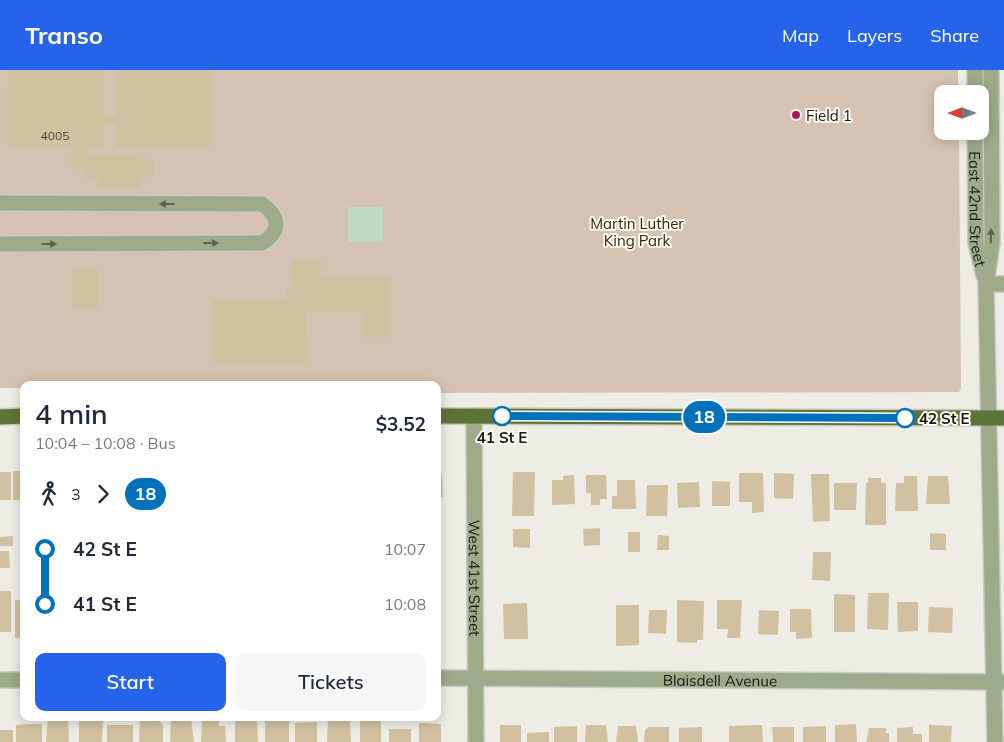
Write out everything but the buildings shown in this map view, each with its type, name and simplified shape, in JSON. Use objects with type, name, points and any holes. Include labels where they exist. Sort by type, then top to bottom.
[{"type":"main road","points":[[0,417],[20,416]]},
{"type":"main road","points":[[441,416],[1004,418]]},
{"type":"street","points":[[975,70],[975,85]]},
{"type":"street","name":"East 42nd Street","points":[[991,70],[998,155],[992,243],[986,284],[988,418],[998,550],[998,682],[994,742]]},
{"type":"street","name":"East 42nd Street","points":[[975,140],[976,243],[986,284]]},
{"type":"street","points":[[975,156],[998,155]]},
{"type":"street","points":[[0,203],[262,204],[274,212],[276,223],[272,236],[262,244],[0,244]]},
{"type":"street","points":[[986,284],[1004,284]]},
{"type":"street","name":"West 41st Street","points":[[474,416],[476,742]]},
{"type":"street","name":"Blaisdell Avenue","points":[[441,678],[998,682]]},
{"type":"street","points":[[0,680],[20,680]]},
{"type":"green space","name":"Martin Luther King Park","points":[[0,70],[958,70],[958,85],[934,85],[934,140],[959,140],[961,388],[959,392],[441,393],[441,381],[20,381],[20,388],[0,388]]},
{"type":"shaded area","points":[[348,207],[383,207],[383,242],[348,242]]},
{"type":"bus line","name":"18","points":[[502,416],[905,418]]},
{"type":"place","name":"Field 1","points":[[796,115]]},
{"type":"place","name":"41 St E","points":[[502,416]]},
{"type":"place","name":"42 St E","points":[[905,418]]}]
